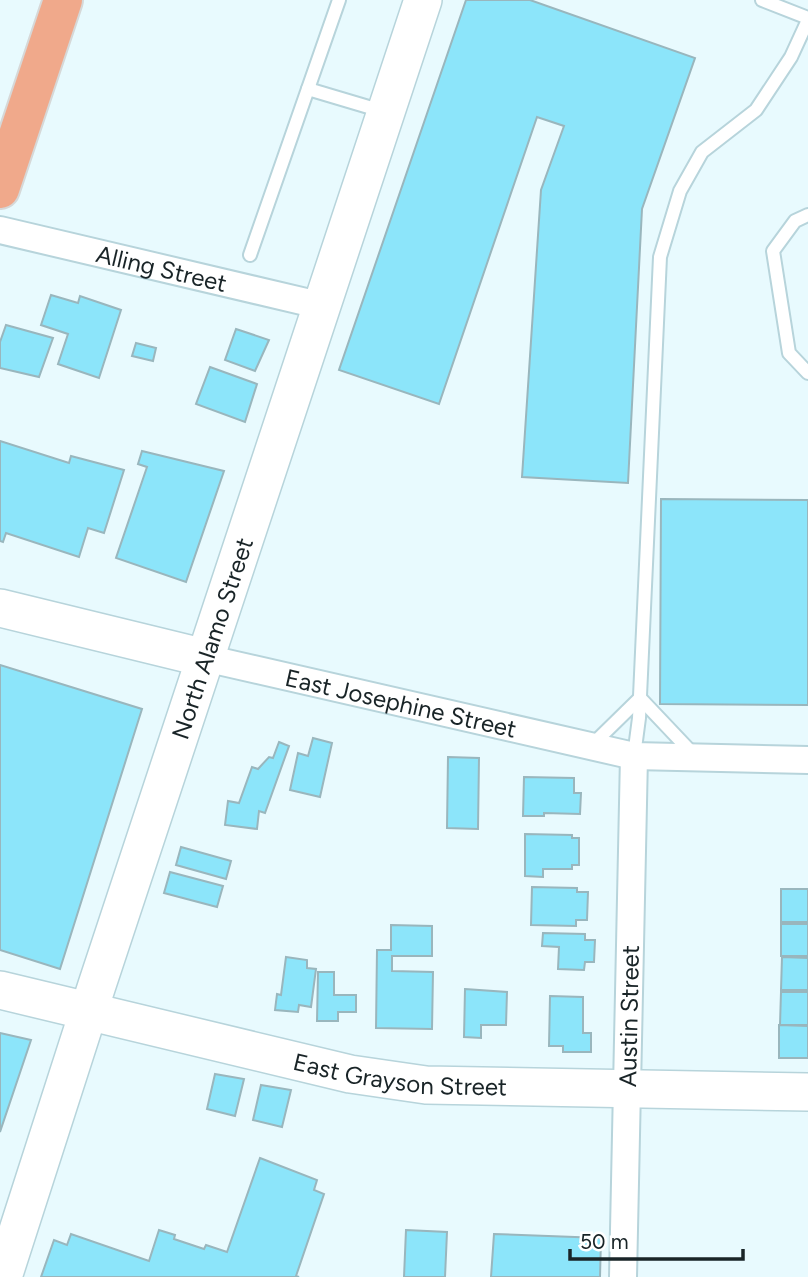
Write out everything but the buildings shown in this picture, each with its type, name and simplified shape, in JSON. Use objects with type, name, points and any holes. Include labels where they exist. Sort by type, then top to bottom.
[{"type":"main road","points":[[0,189],[62,0]]},
{"type":"street","name":"North Alamo Street","points":[[3,1277],[423,0]]},
{"type":"street","name":"Alling Street","points":[[0,230],[323,306]]},
{"type":"street","name":"East Josephine Street","points":[[0,608],[205,659],[634,756],[808,760]]},
{"type":"street","name":"Austin Street","points":[[624,1277],[634,756]]},
{"type":"street","name":"East Grayson Street","points":[[0,990],[350,1074],[414,1084],[808,1092]]},
{"type":"lane","points":[[250,255],[339,0]]},
{"type":"lane","points":[[634,756],[640,698],[660,257],[680,191],[702,152],[756,110],[791,57],[808,19],[762,0]]},
{"type":"lane","points":[[308,89],[387,113]]},
{"type":"lane","points":[[808,215],[795,221],[773,251],[789,353],[808,373]]},
{"type":"lane","points":[[592,746],[640,698]]},
{"type":"lane","points":[[640,698],[696,757]]}]
